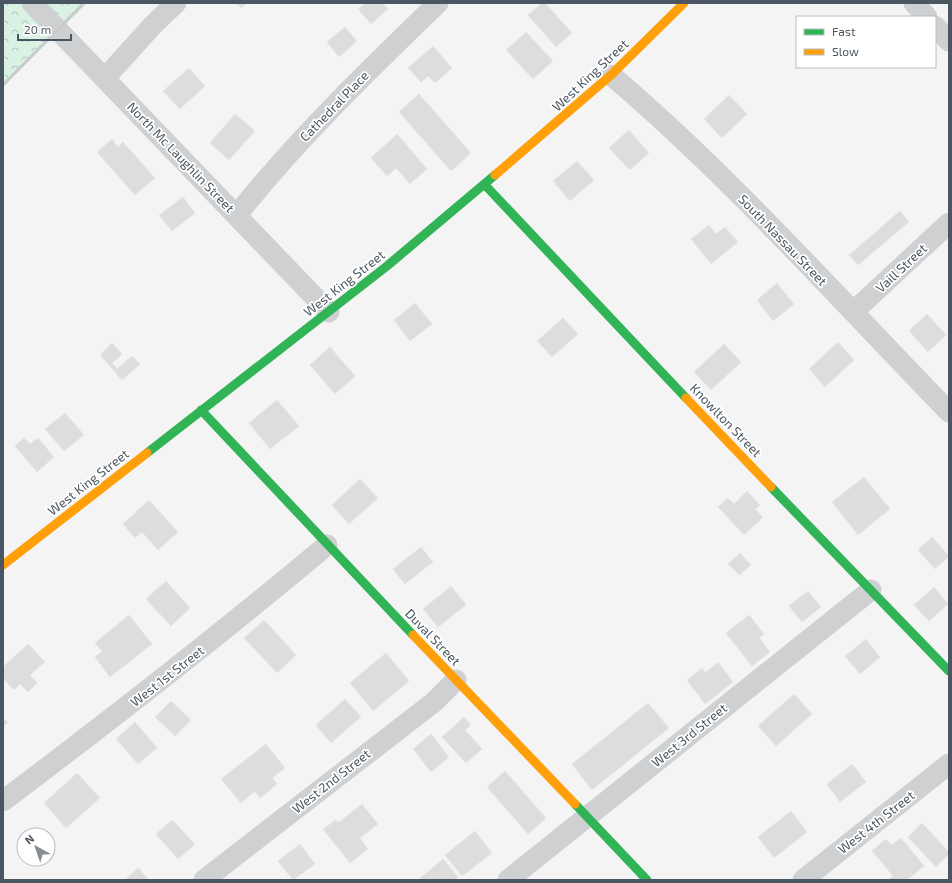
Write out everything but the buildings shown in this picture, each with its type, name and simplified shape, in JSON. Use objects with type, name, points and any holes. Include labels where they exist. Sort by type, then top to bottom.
[{"type":"street","name":"North Mc Laughlin Street","points":[[32,3],[329,312]]},
{"type":"street","points":[[105,78],[153,25],[176,3]]},
{"type":"street","name":"Cathedral Place","points":[[237,215],[259,186],[333,107],[438,3]]},
{"type":"street","name":"West King Street","points":[[3,565],[329,312],[485,185],[611,75],[684,3]]},
{"type":"street","points":[[914,3],[926,16]]},
{"type":"street","points":[[936,27],[949,41]]},
{"type":"street","name":"South Nassau Street","points":[[611,75],[695,150],[949,412]]},
{"type":"street","name":"Knowlton Street","points":[[485,185],[949,671]]},
{"type":"street","name":"Vaill Street","points":[[853,312],[949,223]]},
{"type":"street","name":"Duval Street","points":[[201,410],[327,545],[647,880]]},
{"type":"street","name":"West 1st Street","points":[[3,801],[148,692],[238,620],[327,545]]},
{"type":"street","name":"West 3rd Street","points":[[508,880],[588,818],[822,627],[871,590]]},
{"type":"street","name":"West 2nd Street","points":[[204,880],[434,702],[456,680]]},
{"type":"street","name":"West 4th Street","points":[[803,880],[949,764]]},
{"type":"green space","points":[[3,3],[19,3],[53,37],[3,87]]},
{"type":"green space","points":[[45,3],[88,3],[66,24]]},
{"type":"railway","points":[[3,85],[84,3]]},
{"type":"traffic: fast","points":[[147,453],[387,266],[495,175]]},
{"type":"traffic: fast","points":[[485,185],[686,398]]},
{"type":"traffic: fast","points":[[201,410],[413,635]]},
{"type":"traffic: fast","points":[[771,487],[949,671]]},
{"type":"traffic: fast","points":[[575,804],[647,880]]},
{"type":"traffic: slow","points":[[495,175],[611,75],[684,3]]},
{"type":"traffic: slow","points":[[686,398],[771,487]]},
{"type":"traffic: slow","points":[[3,565],[147,453]]},
{"type":"traffic: slow","points":[[413,635],[575,804]]}]
